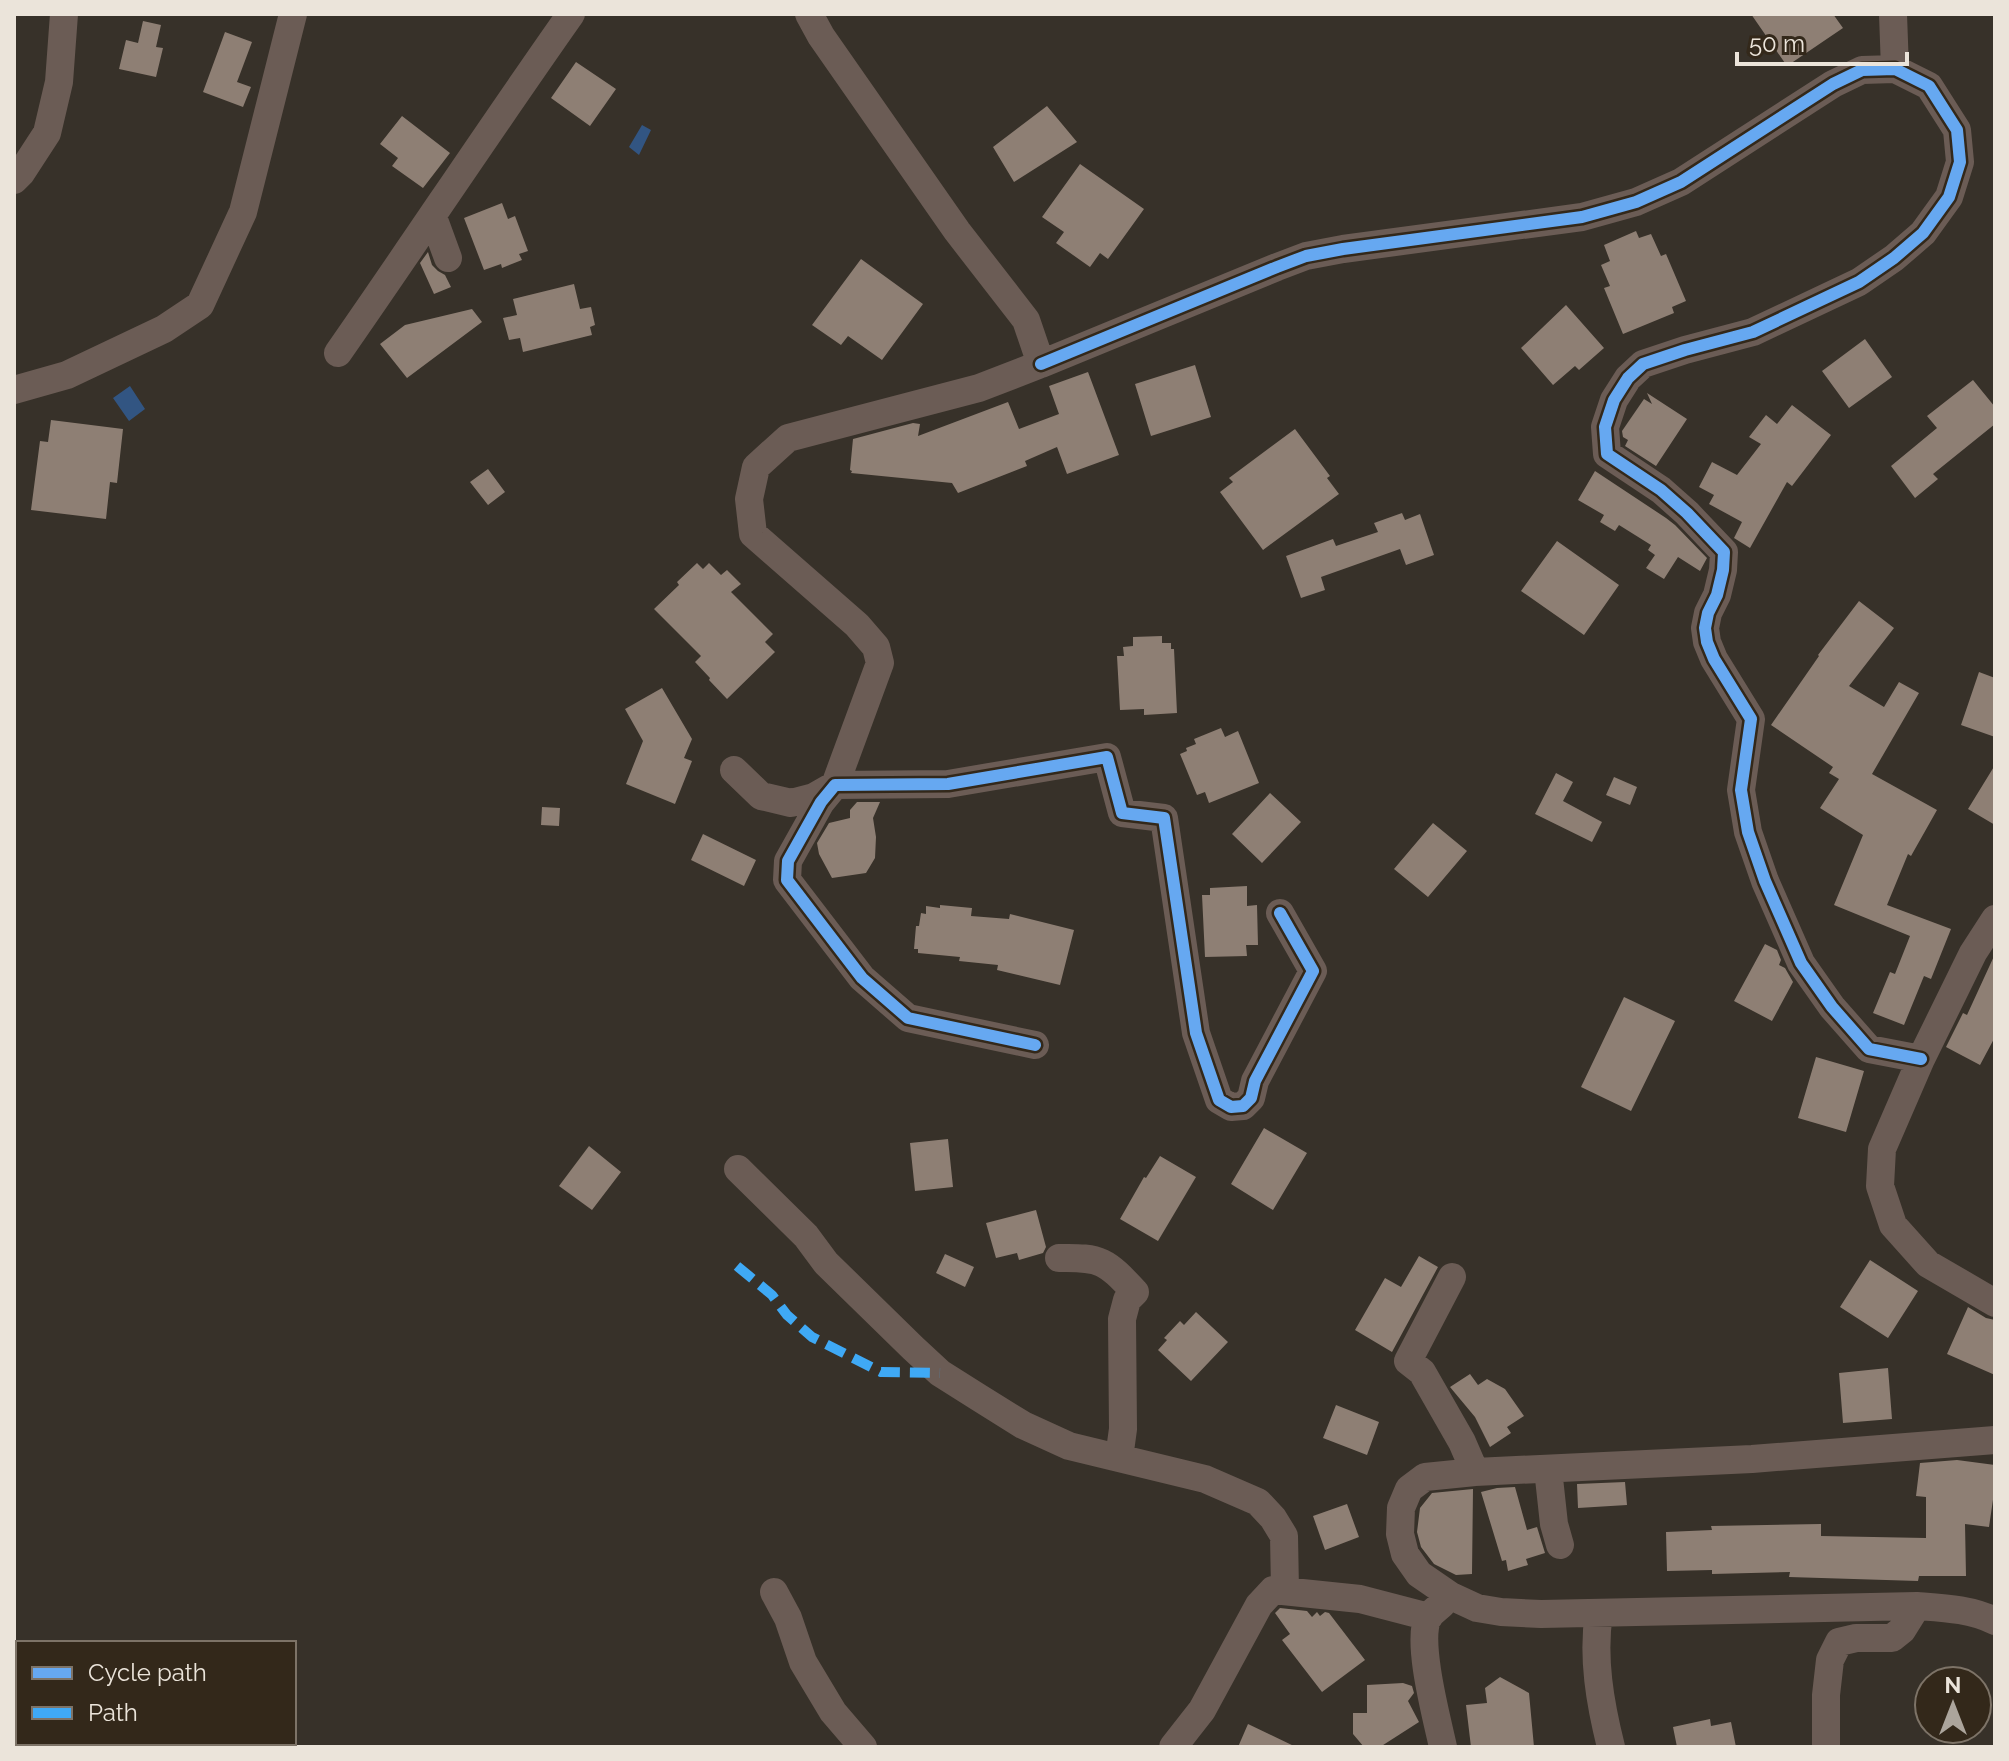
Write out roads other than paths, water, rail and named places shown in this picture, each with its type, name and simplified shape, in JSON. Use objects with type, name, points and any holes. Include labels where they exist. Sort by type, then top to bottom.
[{"type":"street","points":[[14,180],[47,133],[59,82],[64,14]]},
{"type":"street","points":[[14,390],[67,375],[164,329],[200,305],[243,212],[293,14]]},
{"type":"street","points":[[338,353],[571,14]]},
{"type":"street","points":[[809,14],[821,36],[957,231],[1026,320],[1041,364]]},
{"type":"street","points":[[1893,14],[1895,69]]},
{"type":"street","points":[[1035,1045],[908,1018],[862,978],[787,880],[788,861],[821,802],[835,785],[880,663],[876,647],[857,625],[753,534],[749,499],[756,467],[788,438],[979,388],[1306,256],[1582,217],[1636,202],[1681,182],[1833,84],[1862,70],[1895,69],[1929,86],[1957,130],[1960,162],[1949,197],[1923,233],[1859,282],[1753,332],[1643,364],[1628,378],[1614,400],[1605,427],[1607,454],[1661,490],[1724,552],[1717,595],[1705,628],[1707,642],[1751,719],[1741,790],[1748,832],[1765,881],[1801,963],[1832,1007],[1869,1049],[1921,1059]]},
{"type":"street","points":[[433,217],[448,258]]},
{"type":"street","points":[[734,770],[761,796],[791,803],[814,797],[835,785],[948,784],[1107,757],[1122,813],[1164,818],[1196,1033],[1219,1100],[1231,1107],[1243,1106],[1251,1098],[1255,1081],[1313,971],[1280,913]]},
{"type":"street","points":[[1995,919],[1973,953],[1921,1059],[1882,1149],[1880,1186],[1893,1225],[1928,1264],[1995,1303]]},
{"type":"street","points":[[738,1169],[806,1236],[826,1263],[940,1373],[1023,1425],[1069,1446],[1205,1479],[1258,1502],[1284,1536],[1285,1590]]},
{"type":"street","points":[[1059,1258],[1086,1257],[1104,1263],[1135,1292],[1127,1300],[1122,1319],[1123,1429],[1119,1458]]},
{"type":"street","points":[[1452,1277],[1408,1361],[1422,1372],[1462,1442],[1475,1472]]},
{"type":"street","points":[[1995,1440],[1752,1459],[1425,1477],[1409,1489],[1401,1508],[1400,1534],[1405,1554],[1419,1574],[1451,1596],[1477,1608],[1501,1612],[1541,1614],[1917,1606],[1957,1609],[1995,1621]]},
{"type":"street","points":[[1548,1469],[1554,1524],[1560,1545]]},
{"type":"street","points":[[1173,1747],[1202,1710],[1259,1605],[1273,1590],[1360,1599],[1429,1617]]},
{"type":"street","points":[[774,1592],[788,1618],[803,1662],[833,1712],[863,1747]]},
{"type":"street","points":[[1443,1747],[1424,1637],[1429,1617],[1451,1596]]},
{"type":"street","points":[[1826,1747],[1830,1660],[1839,1642],[1856,1638],[1892,1638],[1902,1630],[1917,1606]]},
{"type":"street","points":[[1599,1613],[1596,1636],[1599,1684],[1611,1747]]},
{"type":"water","points":[[642,125],[651,130],[639,155],[629,147]]},
{"type":"water","points":[[130,386],[145,409],[129,421],[113,398]]}]
